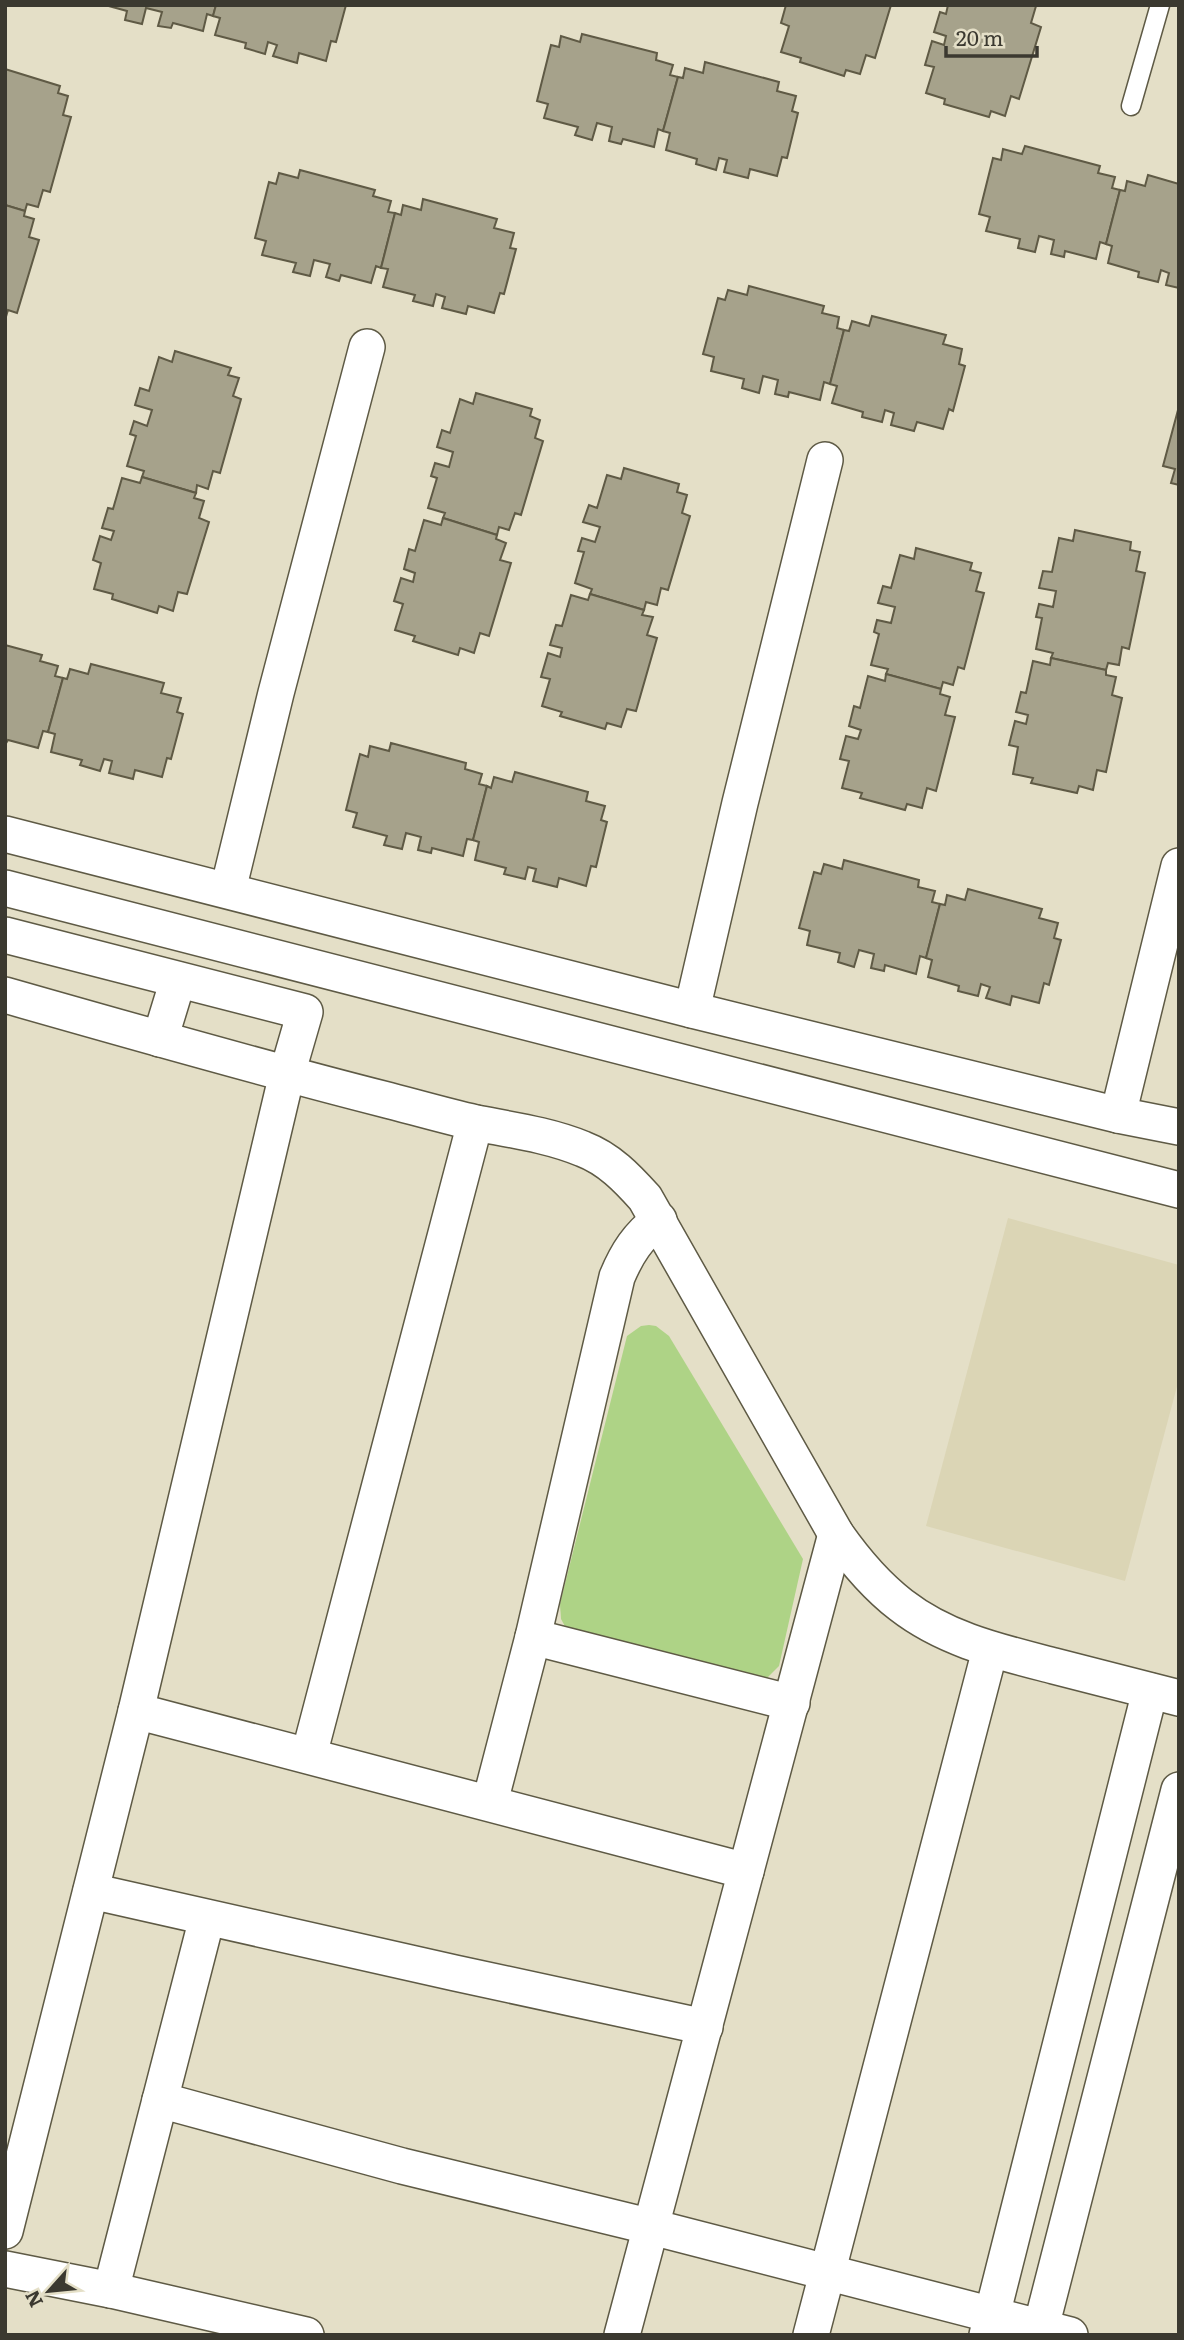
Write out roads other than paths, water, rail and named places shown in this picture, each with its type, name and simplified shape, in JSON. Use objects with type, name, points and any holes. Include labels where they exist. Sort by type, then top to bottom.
[{"type":"street","points":[[229,890],[276,693],[367,347]]},
{"type":"street","points":[[692,1010],[825,460]]},
{"type":"street","points":[[5,834],[692,1010],[1179,1128]]},
{"type":"street","points":[[1118,1115],[1179,866]]},
{"type":"street","points":[[5,888],[1179,1190]]},
{"type":"street","points":[[5,935],[305,1012],[287,1074],[136,1711],[5,2231]]},
{"type":"street","points":[[160,1039],[178,980]]},
{"type":"street","points":[[5,995],[287,1074],[475,1123],[514,1129],[586,1150],[608,1163],[628,1179],[645,1198],[836,1534],[855,1561],[877,1585],[930,1625],[990,1650],[1164,1694],[990,2325]]},
{"type":"street","points":[[309,1755],[475,1123]]},
{"type":"street","points":[[490,1802],[533,1637],[617,1277],[632,1245],[659,1220]]},
{"type":"street","points":[[622,2335],[836,1534]]},
{"type":"street","points":[[533,1637],[792,1703]]},
{"type":"street","points":[[811,2335],[990,1650]]},
{"type":"street","points":[[136,1711],[747,1871]]},
{"type":"street","points":[[160,2100],[402,2166],[827,2272],[990,2325],[1050,2332],[1179,1790]]},
{"type":"street","points":[[91,1891],[705,2027]]},
{"type":"street","points":[[111,2290],[207,1918]]},
{"type":"street","points":[[5,2269],[111,2290],[306,2335]]},
{"type":"lane","points":[[1131,106],[1160,5]]}]
